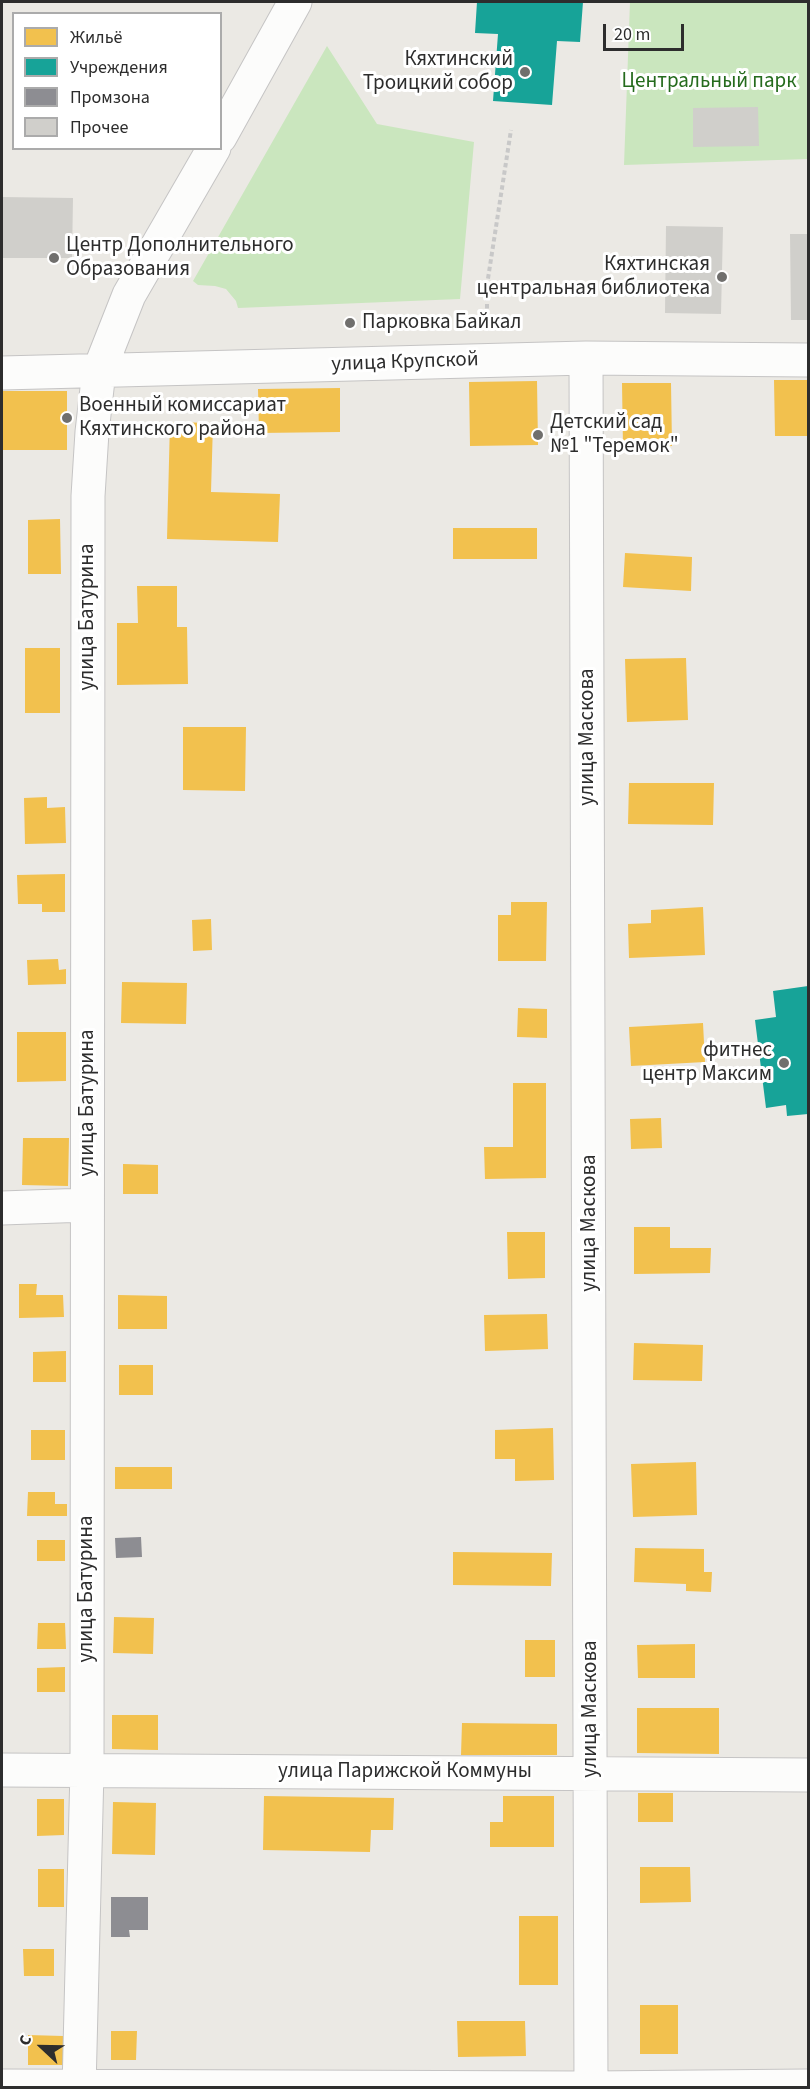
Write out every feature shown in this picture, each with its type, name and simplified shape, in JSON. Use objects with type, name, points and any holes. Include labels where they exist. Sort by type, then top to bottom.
[{"type":"street","points":[[222,133],[296,2]]},
{"type":"street","name":"улица Батурина","points":[[79,2087],[87,1770],[88,496],[99,371],[129,295],[213,150]]},
{"type":"street","name":"улица Крупской","points":[[2,373],[586,358],[808,360]]},
{"type":"street","name":"улица Маскова","points":[[586,358],[592,2088]]},
{"type":"street","points":[[2,1208],[87,1205]]},
{"type":"street","name":"улица Парижской Коммуны","points":[[2,1770],[808,1775]]},
{"type":"street","points":[[2,2086],[584,2088]]},
{"type":"street","points":[[592,2088],[808,2086]]},
{"type":"path","points":[[486,361],[488,285],[511,130]]},
{"type":"green space","name":"Центральный парк","points":[[630,2],[808,2],[808,159],[624,165]]},
{"type":"green space","points":[[327,46],[377,124],[474,142],[460,299],[238,308],[236,301],[226,289],[198,285],[193,281]]},
{"type":"building: Жильё","points":[[774,380],[808,380],[808,436],[775,436]]},
{"type":"building: Жильё","points":[[537,381],[538,445],[470,446],[469,382]]},
{"type":"building: Жильё","points":[[622,383],[671,383],[672,446],[623,447]]},
{"type":"building: Жильё","points":[[340,388],[340,432],[259,433],[258,389]]},
{"type":"building: Жильё","points":[[2,391],[67,391],[67,450],[2,450]]},
{"type":"building: Жильё","points":[[170,422],[213,423],[211,492],[280,494],[278,542],[167,539]]},
{"type":"building: Жильё","points":[[60,519],[61,574],[28,574],[28,520]]},
{"type":"building: Жильё","points":[[453,528],[537,528],[537,559],[453,559]]},
{"type":"building: Жильё","points":[[625,553],[692,557],[691,591],[623,587]]},
{"type":"building: Жильё","points":[[137,586],[177,586],[177,627],[187,627],[188,684],[117,685],[117,623],[138,623]]},
{"type":"building: Жильё","points":[[25,648],[60,648],[60,713],[25,713]]},
{"type":"building: Жильё","points":[[686,658],[688,720],[627,722],[625,659]]},
{"type":"building: Жильё","points":[[183,727],[246,727],[245,791],[183,790]]},
{"type":"building: Жильё","points":[[629,783],[714,783],[713,825],[628,824]]},
{"type":"building: Жильё","points":[[47,797],[47,808],[65,807],[66,843],[25,844],[24,798]]},
{"type":"building: Жильё","points":[[65,874],[65,912],[42,912],[42,904],[18,904],[17,875]]},
{"type":"building: Жильё","points":[[511,902],[547,902],[546,961],[498,961],[498,915],[511,915]]},
{"type":"building: Жильё","points":[[703,907],[705,955],[629,958],[628,924],[651,923],[651,910]]},
{"type":"building: Жильё","points":[[211,919],[212,950],[193,951],[192,920]]},
{"type":"building: Жильё","points":[[58,959],[59,970],[66,969],[66,984],[28,985],[27,960]]},
{"type":"building: Жильё","points":[[122,982],[187,983],[186,1024],[121,1023]]},
{"type":"building: Жильё","points":[[518,1008],[547,1009],[547,1038],[517,1037]]},
{"type":"building: Жильё","points":[[703,1023],[705,1062],[631,1066],[629,1027]]},
{"type":"building: Жильё","points":[[17,1032],[66,1032],[66,1081],[17,1082]]},
{"type":"building: Жильё","points":[[513,1083],[546,1083],[546,1178],[485,1179],[484,1147],[513,1147]]},
{"type":"building: Жильё","points":[[661,1118],[662,1148],[631,1149],[630,1119]]},
{"type":"building: Жильё","points":[[23,1138],[69,1138],[68,1186],[22,1185]]},
{"type":"building: Жильё","points":[[123,1164],[158,1165],[158,1194],[123,1194]]},
{"type":"building: Жильё","points":[[634,1227],[670,1227],[670,1248],[711,1248],[710,1273],[634,1274]]},
{"type":"building: Жильё","points":[[507,1232],[545,1232],[545,1278],[508,1279]]},
{"type":"building: Жильё","points":[[19,1284],[37,1284],[36,1295],[63,1295],[64,1317],[19,1318]]},
{"type":"building: Жильё","points":[[118,1295],[167,1296],[167,1329],[118,1329]]},
{"type":"building: Жильё","points":[[547,1314],[548,1349],[485,1351],[484,1315]]},
{"type":"building: Жильё","points":[[634,1343],[703,1345],[702,1381],[633,1380]]},
{"type":"building: Жильё","points":[[66,1351],[66,1382],[33,1382],[33,1352]]},
{"type":"building: Жильё","points":[[119,1365],[153,1365],[153,1395],[119,1395]]},
{"type":"building: Жильё","points":[[553,1428],[554,1480],[515,1481],[515,1459],[495,1459],[495,1430]]},
{"type":"building: Жильё","points":[[31,1430],[65,1430],[65,1460],[31,1460]]},
{"type":"building: Жильё","points":[[696,1462],[697,1515],[633,1517],[631,1464]]},
{"type":"building: Жильё","points":[[115,1467],[172,1467],[172,1489],[115,1489]]},
{"type":"building: Жильё","points":[[28,1492],[55,1492],[55,1504],[67,1504],[67,1516],[27,1516]]},
{"type":"building: Жильё","points":[[37,1540],[65,1540],[65,1561],[37,1561]]},
{"type":"building: Жильё","points":[[635,1548],[704,1549],[704,1572],[712,1572],[711,1592],[686,1591],[686,1584],[634,1582]]},
{"type":"building: Жильё","points":[[453,1552],[552,1553],[551,1586],[453,1585]]},
{"type":"building: Жильё","points":[[114,1617],[154,1618],[153,1654],[113,1653]]},
{"type":"building: Жильё","points":[[38,1623],[65,1623],[66,1649],[37,1649]]},
{"type":"building: Жильё","points":[[525,1640],[555,1640],[555,1677],[525,1677]]},
{"type":"building: Жильё","points":[[695,1644],[695,1678],[638,1678],[637,1645]]},
{"type":"building: Жильё","points":[[65,1667],[65,1692],[37,1692],[37,1668]]},
{"type":"building: Жильё","points":[[637,1708],[719,1708],[719,1754],[637,1753]]},
{"type":"building: Жильё","points":[[112,1715],[158,1715],[158,1750],[112,1749]]},
{"type":"building: Жильё","points":[[462,1723],[557,1724],[557,1755],[461,1755]]},
{"type":"building: Жильё","points":[[638,1793],[673,1793],[673,1822],[638,1822]]},
{"type":"building: Жильё","points":[[264,1796],[394,1798],[393,1830],[371,1830],[370,1852],[263,1850]]},
{"type":"building: Жильё","points":[[503,1796],[554,1796],[554,1847],[490,1847],[490,1822],[503,1822]]},
{"type":"building: Жильё","points":[[37,1799],[64,1799],[64,1835],[37,1836]]},
{"type":"building: Жильё","points":[[113,1802],[156,1803],[155,1855],[112,1854]]},
{"type":"building: Жильё","points":[[640,1867],[690,1867],[691,1902],[640,1903]]},
{"type":"building: Жильё","points":[[38,1869],[64,1869],[64,1907],[38,1907]]},
{"type":"building: Жильё","points":[[519,1916],[558,1916],[558,1985],[519,1985]]},
{"type":"building: Жильё","points":[[23,1949],[54,1949],[54,1976],[24,1976]]},
{"type":"building: Жильё","points":[[640,2005],[678,2005],[678,2054],[640,2054]]},
{"type":"building: Жильё","points":[[457,2021],[525,2021],[526,2056],[458,2057]]},
{"type":"building: Жильё","points":[[111,2031],[137,2031],[136,2060],[111,2060]]},
{"type":"building: Жильё","points":[[28,2035],[63,2036],[63,2065],[28,2065]]},
{"type":"building: Учреждения","name":"Кяхтинский Троицкий собор","points":[[477,2],[583,2],[580,42],[557,41],[552,105],[493,101],[498,34],[475,33]]},
{"type":"building: Учреждения","name":"фитнес центр Максим","points":[[808,986],[808,1114],[787,1116],[786,1105],[766,1108],[755,1020],[776,1017],[773,991]]},
{"type":"building: Промзона","points":[[141,1537],[142,1557],[116,1558],[115,1538]]},
{"type":"building: Промзона","points":[[111,1897],[148,1897],[148,1930],[129,1930],[130,1937],[111,1937]]},
{"type":"building: Прочее","points":[[758,107],[759,146],[693,147],[693,108]]},
{"type":"building: Прочее","points":[[2,197],[73,198],[72,258],[2,258]]},
{"type":"building: Прочее","points":[[666,226],[723,227],[721,314],[665,313]]},
{"type":"building: Прочее","points":[[790,234],[808,234],[808,320],[791,320]]},
{"type":"place","name":"Кяхтинский Троицкий собор","points":[[525,72]]},
{"type":"place","name":"Центр Дополнительного Образования","points":[[54,258]]},
{"type":"place","name":"Кяхтинская центральная библиотека","points":[[722,277]]},
{"type":"place","name":"Парковка Байкал","points":[[350,323]]},
{"type":"place","name":"Военный комиссариат Кяхтинского района","points":[[67,418]]},
{"type":"place","name":"Детский сад №1 \"Теремок\"","points":[[538,435]]},
{"type":"place","name":"фитнес центр Максим","points":[[784,1063]]}]
